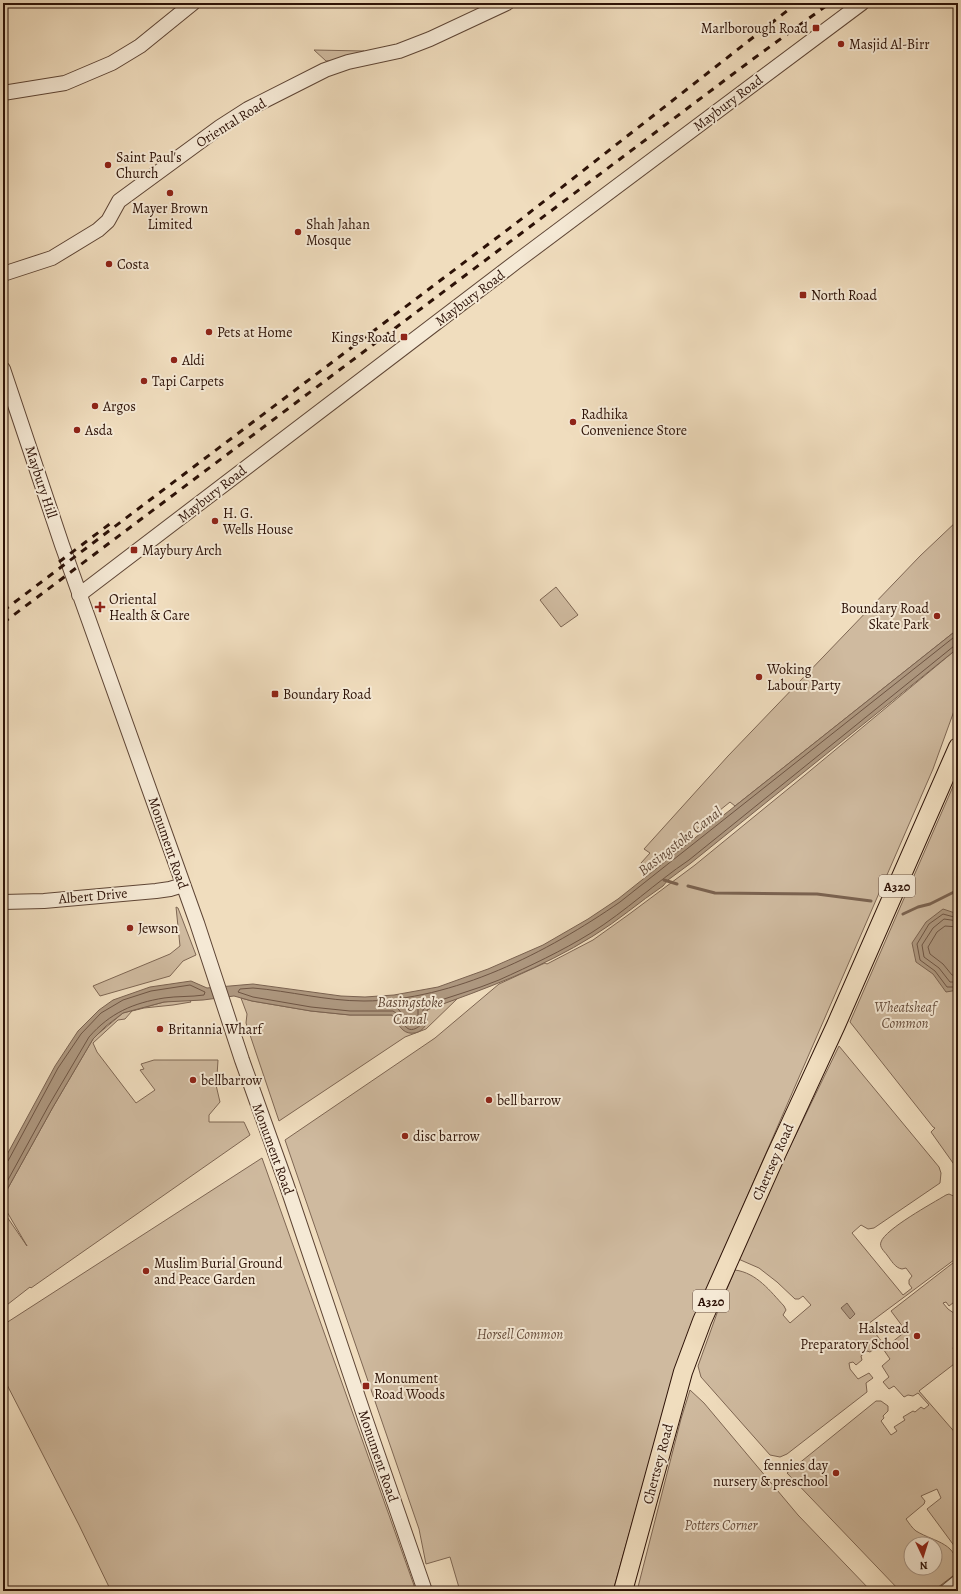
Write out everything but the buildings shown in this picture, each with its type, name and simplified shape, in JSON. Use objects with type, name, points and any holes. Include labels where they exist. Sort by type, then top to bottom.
[{"type":"main road","name":"Chertsey Road","points":[[623,1591],[683,1372],[702,1321],[774,1157],[836,1025],[958,747]]},
{"type":"street","points":[[3,93],[65,82],[112,64],[140,46],[193,3]]},
{"type":"street","name":"Oriental Road","points":[[3,274],[52,258],[98,230],[108,221],[119,201],[220,127],[248,109],[325,70],[348,62],[399,51],[424,42],[507,3]]},
{"type":"street","name":"Maybury Road","points":[[80,595],[498,276],[862,3]]},
{"type":"street","name":"Maybury Hill","points":[[3,369],[80,595]]},
{"type":"street","name":"Monument Road","points":[[80,595],[212,967],[234,1036],[425,1591]]},
{"type":"street","name":"Albert Drive","points":[[3,902],[44,901],[156,891],[183,885]]},
{"type":"street","points":[[947,1591],[958,1582]]},
{"type":"green space","points":[[314,50],[364,51],[332,61],[326,61]]},
{"type":"green space","points":[[958,520],[958,629],[735,806],[730,802],[646,870],[641,863],[650,853],[644,849],[728,756],[920,556]]},
{"type":"green space","points":[[556,587],[578,615],[561,627],[540,600]]},
{"type":"green space","name":"Horsell Common","points":[[958,648],[958,700],[933,769],[690,1328],[676,1367],[613,1591],[460,1591],[450,1557],[426,1564],[419,1529],[285,1140],[435,1038],[499,984],[545,963],[547,964],[593,940],[628,915],[695,865]]},
{"type":"green space","name":"Wheatsheaf Common","points":[[958,775],[958,1170],[931,1132],[935,1128],[850,1022]]},
{"type":"green space","points":[[176,907],[178,908],[196,955],[183,961],[170,976],[100,996],[93,986],[170,954],[180,946]]},
{"type":"green space","points":[[241,998],[311,1011],[350,1015],[392,1015],[398,1025],[427,1020],[427,1010],[458,998],[426,1029],[405,1037],[279,1121],[246,1023],[247,1014]]},
{"type":"green space","points":[[189,999],[191,1002],[132,1011],[125,1019],[118,1020],[93,1043],[97,1052],[136,1103],[155,1090],[140,1070],[144,1069],[141,1064],[154,1060],[218,1060],[218,1080],[216,1085],[220,1102],[209,1115],[209,1122],[244,1122],[250,1135],[31,1288],[30,1287],[3,1308],[3,1211],[27,1246],[3,1205],[3,1197],[93,1039],[123,1013],[164,1002]]},
{"type":"green space","points":[[839,1046],[939,1167],[941,1173],[940,1183],[874,1228],[868,1229],[861,1225],[852,1233],[903,1295],[912,1288],[909,1284],[909,1280],[912,1276],[906,1268],[902,1269],[893,1264],[882,1249],[881,1242],[891,1230],[946,1195],[949,1194],[958,1198],[958,1257],[868,1324],[886,1347],[906,1331],[891,1311],[958,1259],[958,1299],[949,1306],[946,1302],[943,1303],[948,1309],[958,1316],[958,1341],[953,1348],[958,1361],[919,1391],[958,1436],[958,1551],[927,1509],[941,1498],[937,1489],[921,1496],[925,1501],[924,1504],[906,1519],[916,1531],[926,1536],[903,1536],[903,1576],[943,1576],[943,1544],[950,1549],[954,1555],[957,1562],[958,1572],[933,1591],[900,1591],[787,1473],[876,1401],[881,1401],[888,1406],[888,1411],[883,1416],[884,1418],[881,1421],[891,1435],[897,1431],[894,1427],[905,1420],[903,1417],[913,1411],[915,1412],[921,1407],[924,1409],[929,1405],[918,1393],[913,1396],[908,1395],[904,1397],[894,1386],[889,1389],[883,1382],[889,1377],[882,1366],[890,1359],[879,1343],[873,1347],[874,1349],[870,1352],[867,1351],[861,1356],[862,1360],[856,1365],[853,1362],[849,1363],[850,1369],[858,1379],[869,1373],[873,1378],[866,1383],[867,1392],[787,1454],[780,1457],[770,1455],[701,1377],[698,1366],[720,1305],[735,1270],[750,1275],[768,1289],[784,1306],[786,1310],[783,1315],[790,1323],[811,1305],[803,1296],[799,1299],[795,1299],[759,1268],[736,1258]]},
{"type":"green space","points":[[262,1158],[416,1591],[111,1591],[3,1377],[3,1325]]},
{"type":"green space","name":"Potters Corner","points":[[690,1390],[704,1403],[798,1515],[871,1591],[637,1591],[681,1419]]},
{"type":"water","name":"Basingstoke Canal","points":[[958,629],[958,648],[668,880],[663,886],[620,918],[574,948],[492,986],[427,1010],[426,1024],[418,1032],[406,1032],[401,1028],[392,1015],[350,1015],[311,1011],[252,1001],[234,996],[203,1000],[164,1002],[123,1013],[106,1026],[93,1039],[3,1197],[3,1162],[55,1066],[78,1031],[99,1010],[113,1000],[150,987],[191,981],[207,988],[253,984],[341,996],[365,997],[394,995],[438,987],[488,969],[543,945],[588,919],[618,899]]},
{"type":"water","points":[[943,909],[955,913],[958,911],[958,990],[946,992],[933,974],[916,962],[912,943],[926,922]]},
{"type":"water","points":[[847,1303],[855,1314],[850,1319],[841,1308]]},
{"type":"waterway","points":[[664,880],[677,884]]},
{"type":"waterway","points":[[688,886],[715,893],[817,894],[871,901]]},
{"type":"waterway","points":[[903,914],[918,907],[930,904],[958,890]]},
{"type":"railway","points":[[3,611],[515,224],[797,3]]},
{"type":"railway","points":[[3,623],[753,59],[830,3]]},
{"type":"railway","points":[[59,562],[115,520]]},
{"type":"place","name":"Marlborough Road","points":[[816,28]]},
{"type":"place","name":"Masjid Al-Birr","points":[[841,44]]},
{"type":"place","name":"Saint Paul's Church","points":[[108,165]]},
{"type":"place","name":"Mayer Brown Limited","points":[[170,193]]},
{"type":"place","name":"Shah Jahan Mosque","points":[[298,232]]},
{"type":"place","name":"Costa","points":[[109,264]]},
{"type":"place","name":"North Road","points":[[803,295]]},
{"type":"place","name":"Pets at Home","points":[[209,332]]},
{"type":"place","name":"Kings Road","points":[[404,337]]},
{"type":"place","name":"Aldi","points":[[174,360]]},
{"type":"place","name":"Tapi Carpets","points":[[144,381]]},
{"type":"place","name":"Argos","points":[[95,406]]},
{"type":"place","name":"Radhika Convenience Store","points":[[573,422]]},
{"type":"place","name":"Asda","points":[[77,430]]},
{"type":"place","name":"H. G. Wells House","points":[[215,521]]},
{"type":"place","name":"Maybury Arch","points":[[134,550]]},
{"type":"place","name":"Oriental Health & Care","points":[[100,607]]},
{"type":"place","name":"Boundary Road Skate Park","points":[[937,616]]},
{"type":"place","name":"Woking Labour Party","points":[[759,677]]},
{"type":"place","name":"Boundary Road","points":[[275,694]]},
{"type":"place","name":"Jewson","points":[[130,928]]},
{"type":"place","name":"Britannia Wharf","points":[[160,1029]]},
{"type":"place","name":"bellbarrow","points":[[193,1080]]},
{"type":"place","name":"bell barrow","points":[[489,1100]]},
{"type":"place","name":"disc barrow","points":[[405,1136]]},
{"type":"place","name":"Muslim Burial Ground and Peace Garden","points":[[146,1271]]},
{"type":"place","name":"Halstead Preparatory School","points":[[917,1336]]},
{"type":"place","name":"Monument Road Woods","points":[[366,1386]]},
{"type":"place","name":"fennies day nursery & preschool","points":[[836,1473]]}]
